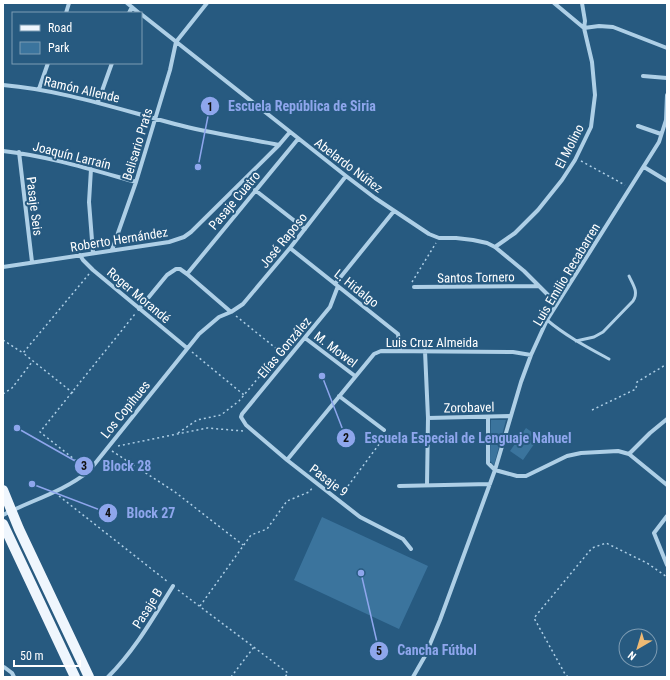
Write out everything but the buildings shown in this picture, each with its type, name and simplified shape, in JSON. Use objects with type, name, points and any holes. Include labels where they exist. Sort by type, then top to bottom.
[{"type":"main road","points":[[3,490],[7,513],[89,677]]},
{"type":"main road","points":[[3,524],[75,677]]},
{"type":"street","name":"Abelardo Núñez","points":[[127,3],[138,12]]},
{"type":"street","points":[[176,42],[207,3]]},
{"type":"street","points":[[554,3],[584,28],[599,26],[613,27],[667,48]]},
{"type":"street","name":"El Molino","points":[[495,246],[514,233],[538,210],[562,180],[576,158],[591,127],[595,95],[592,62],[584,28],[585,21],[582,3]]},
{"type":"street","points":[[130,12],[132,7]]},
{"type":"street","name":"Abelardo Núñez","points":[[142,16],[298,139],[394,211],[429,234],[439,238],[473,240],[495,246],[557,304]]},
{"type":"street","name":"Belisario Prats","points":[[112,250],[136,182],[170,70],[176,42]]},
{"type":"street","points":[[39,89],[48,64]]},
{"type":"street","points":[[98,102],[112,64]]},
{"type":"street","points":[[643,76],[667,78]]},
{"type":"street","name":"Ramón Allende","points":[[3,85],[39,89],[98,102],[197,129],[279,145]]},
{"type":"street","name":"Luis Emilio Recabarren","points":[[413,677],[425,656],[440,620],[490,484],[521,382],[531,355],[557,304],[644,167],[658,142],[666,120],[667,95]]},
{"type":"street","points":[[638,126],[661,134]]},
{"type":"street","name":"Roberto Hernández","points":[[3,267],[169,242],[184,237],[191,232],[279,145],[290,132]]},
{"type":"street","name":"Pasaje Cuatro","points":[[186,274],[298,139]]},
{"type":"street","name":"Joaquín Larraín","points":[[3,150],[19,152],[90,169],[136,182]]},
{"type":"street","name":"Pasaje Seis","points":[[19,152],[32,262]]},
{"type":"street","points":[[644,167],[667,181]]},
{"type":"street","points":[[90,169],[89,202],[93,254]]},
{"type":"street","name":"José Raposo","points":[[231,312],[243,304],[290,248],[346,176]]},
{"type":"street","points":[[255,190],[305,229]]},
{"type":"street","name":"Elías González","points":[[241,418],[242,414],[330,307],[337,285],[394,211]]},
{"type":"street","name":"L. Hidalgo","points":[[290,248],[398,334],[400,350]]},
{"type":"street","name":"Roger Morandé","points":[[80,255],[93,270],[139,310],[187,348]]},
{"type":"street","points":[[139,310],[167,275],[172,270],[180,269],[231,312]]},
{"type":"street","name":"Santos Tornero","points":[[414,288],[539,286]]},
{"type":"street","name":"Los Copihues","points":[[7,513],[55,493],[79,479],[89,471],[187,348],[209,324],[218,317],[231,312]]},
{"type":"street","name":"M. Mowel","points":[[305,338],[355,376]]},
{"type":"street","name":"Luis Cruz Almeida","points":[[287,460],[355,376],[374,354],[381,350],[513,352],[531,355]]},
{"type":"street","points":[[425,350],[428,418],[427,485]]},
{"type":"street","points":[[339,396],[384,430]]},
{"type":"street","name":"Zorobavel","points":[[428,418],[511,416]]},
{"type":"street","points":[[488,417],[488,464],[495,470],[517,476],[526,476],[567,456],[581,453],[618,451],[629,454],[667,485]]},
{"type":"street","name":"Pasaje 9","points":[[241,418],[252,432],[360,517],[403,539],[411,549]]},
{"type":"street","points":[[629,454],[650,433],[667,419]]},
{"type":"street","points":[[400,486],[490,484]]},
{"type":"street","points":[[667,516],[654,533],[667,565]]},
{"type":"street","name":"Pasaje B","points":[[108,677],[120,665],[144,633],[173,586]]},
{"type":"street","points":[[3,667],[12,673],[14,677]]},
{"type":"lane","points":[[576,341],[594,337],[603,332],[633,301],[637,292],[629,276]]},
{"type":"lane","points":[[548,320],[576,341],[609,359]]},
{"type":"path","points":[[576,158],[630,188]]},
{"type":"path","points":[[414,288],[411,281],[439,238]]},
{"type":"path","points":[[23,353],[93,270]]},
{"type":"path","points":[[89,471],[40,432],[139,310]]},
{"type":"path","points":[[231,312],[288,358]]},
{"type":"path","points":[[3,340],[23,353],[73,393]]},
{"type":"path","points":[[187,348],[244,395]]},
{"type":"path","points":[[177,434],[197,420],[221,415],[240,401],[280,352]]},
{"type":"path","points":[[3,394],[12,388],[33,361]]},
{"type":"path","points":[[592,410],[636,389],[637,382],[667,364]]},
{"type":"path","points":[[107,448],[207,428],[252,432]]},
{"type":"path","points":[[338,499],[383,439],[384,430]]},
{"type":"path","points":[[107,448],[175,492],[243,545]]},
{"type":"path","points":[[200,606],[251,535],[267,529],[287,501],[309,492],[317,483]]},
{"type":"path","points":[[568,677],[534,618],[592,548],[606,544],[647,563],[667,577]]},
{"type":"path","points":[[231,677],[254,647]]},
{"type":"path","points":[[285,677],[288,673]]},
{"type":"green space","points":[[491,420],[506,420],[494,465],[490,461]]},
{"type":"green space","points":[[526,428],[539,437],[523,460],[510,451]]},
{"type":"green space","points":[[322,517],[428,566],[399,629],[294,580]]},
{"type":"place","name":"Escuela República de Siria","points":[[198,167]]},
{"type":"place","name":"Escuela Especial de Lenguaje Nahuel","points":[[322,376]]},
{"type":"place","name":"Block 28","points":[[17,428]]},
{"type":"place","name":"Block 27","points":[[32,484]]},
{"type":"place","name":"Cancha Fútbol","points":[[361,573]]}]
